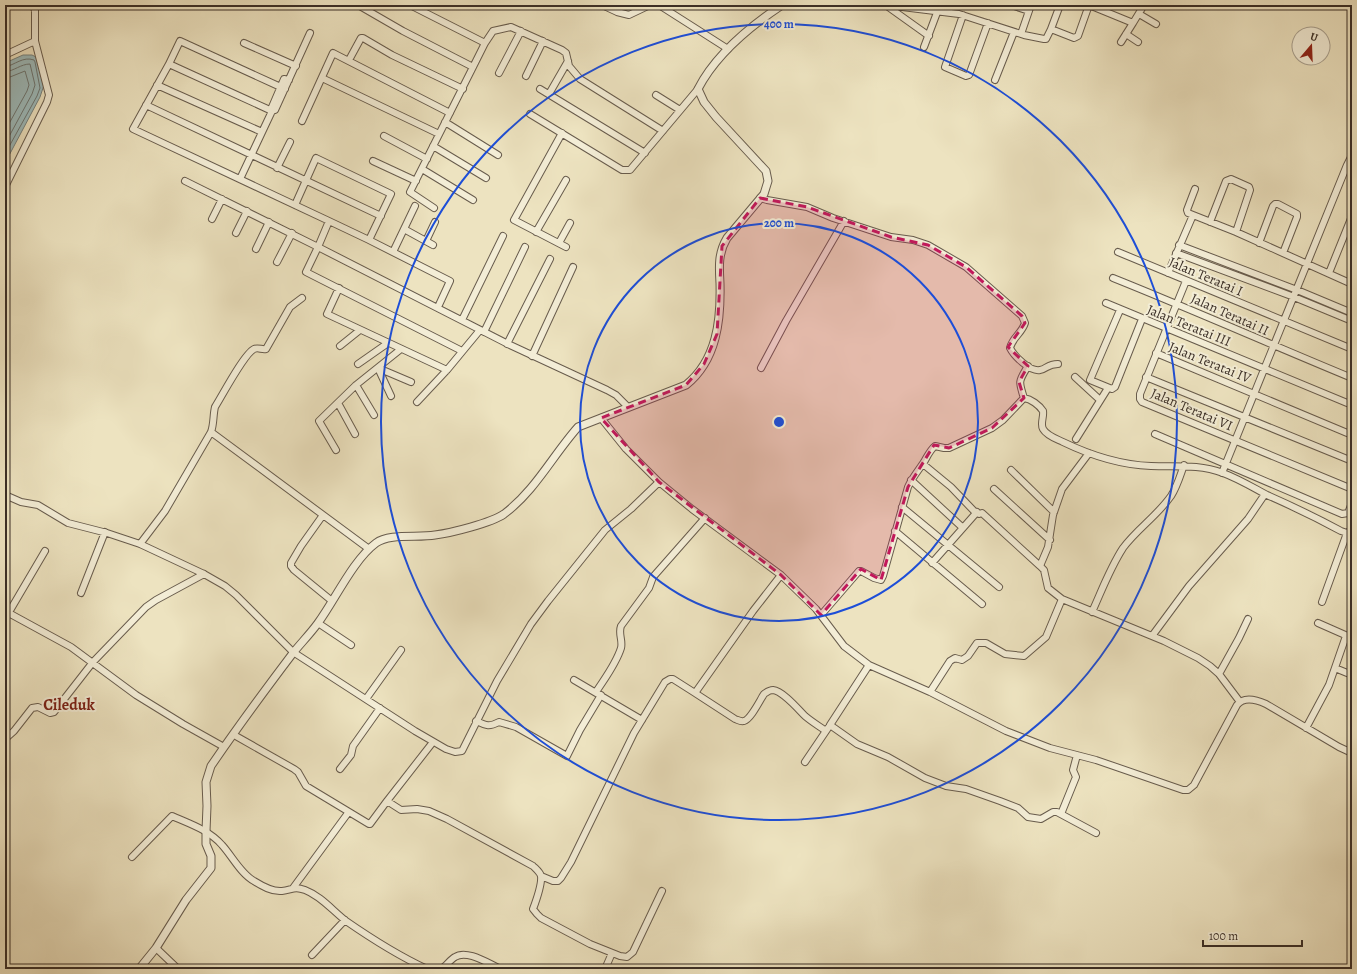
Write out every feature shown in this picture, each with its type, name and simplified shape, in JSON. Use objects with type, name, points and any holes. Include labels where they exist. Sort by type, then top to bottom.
[{"type":"street","points":[[358,5],[473,67]]},
{"type":"street","points":[[410,5],[485,42]]},
{"type":"street","points":[[602,5],[617,12],[629,15],[650,5]]},
{"type":"street","points":[[660,5],[728,49]]},
{"type":"street","points":[[530,114],[622,170],[630,170],[698,89],[711,66],[762,19],[782,5]]},
{"type":"street","points":[[886,5],[938,10],[963,15],[1014,32],[1044,40],[1046,39],[1060,5]]},
{"type":"street","points":[[886,5],[929,36]]},
{"type":"street","points":[[1011,5],[1030,8],[1021,34]]},
{"type":"street","points":[[1051,28],[1074,38],[1078,36],[1089,5],[1133,23]]},
{"type":"street","points":[[1121,42],[1144,5]]},
{"type":"street","points":[[5,187],[47,102],[49,94],[35,42],[34,6]]},
{"type":"street","points":[[924,47],[938,10]]},
{"type":"street","points":[[1139,14],[1156,24]]},
{"type":"street","points":[[963,15],[945,67],[966,76],[969,76],[988,23]]},
{"type":"street","points":[[434,208],[410,192],[485,42],[493,31],[511,27],[564,51],[570,66],[576,75],[586,84],[663,131]]},
{"type":"street","points":[[499,73],[521,31]]},
{"type":"street","points":[[995,80],[1014,32]]},
{"type":"street","points":[[240,179],[272,111],[272,107],[283,88],[284,79],[289,80],[310,33]]},
{"type":"street","points":[[1126,34],[1138,42]]},
{"type":"street","points":[[348,60],[361,38],[363,38],[392,55],[462,89]]},
{"type":"street","points":[[283,88],[180,41],[133,129],[369,240],[450,281],[438,308]]},
{"type":"street","points":[[5,55],[35,42]]},
{"type":"street","points":[[244,42],[296,66]]},
{"type":"street","points":[[526,76],[543,42]]},
{"type":"street","points":[[302,121],[333,53],[450,113]]},
{"type":"street","points":[[549,94],[568,60]]},
{"type":"street","points":[[168,64],[272,111]]},
{"type":"street","points":[[322,78],[439,134]]},
{"type":"street","points":[[157,85],[262,132]]},
{"type":"street","points":[[540,89],[645,153]]},
{"type":"street","points":[[139,969],[156,948],[186,900],[211,868],[210,856],[206,844],[206,831],[207,776],[211,766],[293,652],[318,623],[369,549],[384,538],[436,535],[494,519],[503,514],[523,497],[578,427],[686,385],[692,380],[704,364],[710,354],[717,334],[720,310],[719,263],[722,246],[764,194],[768,185],[768,176],[766,171],[716,117],[704,102],[698,89]]},
{"type":"street","points":[[656,95],[680,110]]},
{"type":"street","points":[[146,105],[381,216]]},
{"type":"street","points":[[445,122],[498,155]]},
{"type":"street","points":[[562,133],[514,220],[566,247]]},
{"type":"street","points":[[384,136],[427,159]]},
{"type":"street","points":[[277,168],[290,142]]},
{"type":"street","points":[[433,146],[486,178]]},
{"type":"street","points":[[1222,473],[1227,464],[1307,264],[1349,167],[1352,155]]},
{"type":"street","points":[[295,205],[316,158],[391,194],[369,240]]},
{"type":"street","points":[[373,161],[416,181]]},
{"type":"street","points":[[422,169],[473,200]]},
{"type":"street","points":[[1210,222],[1226,181],[1231,179],[1250,190],[1236,232]]},
{"type":"street","points":[[536,232],[566,180]]},
{"type":"street","points":[[186,181],[507,344],[607,390],[628,407]]},
{"type":"street","points":[[1195,189],[1187,211],[1192,215],[1236,232],[1352,284]]},
{"type":"street","points":[[760,198],[807,207],[892,237],[921,242],[938,250],[966,267],[1022,316],[1025,323],[1023,330],[1011,344],[1010,348],[1013,354],[1028,366],[1040,370],[1050,364],[1058,364]]},
{"type":"street","points":[[212,219],[222,199]]},
{"type":"street","points":[[1259,243],[1273,206],[1278,204],[1297,214],[1283,253]]},
{"type":"street","points":[[393,252],[415,206]]},
{"type":"street","points":[[236,233],[247,212]]},
{"type":"street","points":[[1168,273],[1192,215]]},
{"type":"street","points":[[1329,273],[1352,216]]},
{"type":"street","points":[[329,221],[306,272],[462,351]]},
{"type":"street","points":[[761,368],[786,321],[844,221]]},
{"type":"street","points":[[256,248],[269,222]]},
{"type":"street","points":[[426,241],[435,222]]},
{"type":"street","points":[[559,243],[570,223]]},
{"type":"street","points":[[404,229],[433,245]]},
{"type":"street","points":[[277,262],[292,234]]},
{"type":"street","points":[[462,320],[503,236]]},
{"type":"street","points":[[1179,245],[1297,290],[1352,313]]},
{"type":"street","points":[[417,402],[447,370],[462,351],[482,331],[525,247]]},
{"type":"street","name":"Jalan Teratai I","points":[[1118,252],[1283,322],[1352,349]]},
{"type":"street","points":[[1176,253],[1294,297],[1352,321]]},
{"type":"street","points":[[507,344],[550,259]]},
{"type":"street","points":[[532,356],[573,267]]},
{"type":"street","name":"Jalan Teratai II","points":[[1112,278],[1352,378]]},
{"type":"street","points":[[1186,281],[1146,377],[1352,461]]},
{"type":"street","points":[[340,288],[326,314],[447,370]]},
{"type":"street","points":[[140,544],[165,511],[211,432],[216,407],[244,360],[250,351],[256,348],[266,349],[290,307],[302,298]]},
{"type":"street","name":"Jalan Teratai III","points":[[1106,303],[1352,405]]},
{"type":"street","points":[[1086,387],[1120,310]]},
{"type":"street","points":[[1090,380],[1108,388],[1112,389],[1115,387],[1142,319]]},
{"type":"street","points":[[340,346],[360,330]]},
{"type":"street","points":[[358,364],[388,343]]},
{"type":"street","points":[[336,450],[319,421],[356,385],[401,349]]},
{"type":"street","name":"Jalan Teratai IV","points":[[1156,353],[1352,435]]},
{"type":"street","points":[[1028,366],[1019,383],[1024,398],[1041,408],[1043,411],[1042,427],[1046,433],[1054,438],[1089,454],[1126,463],[1150,466],[1184,465],[1222,473],[1246,482],[1266,494],[1350,531],[1322,602]]},
{"type":"street","points":[[378,368],[411,382]]},
{"type":"street","points":[[378,368],[391,396]]},
{"type":"street","points":[[385,384],[394,375]]},
{"type":"street","points":[[1075,377],[1100,400]]},
{"type":"street","name":"Jalan Teratai VI","points":[[1146,377],[1140,394],[1140,399],[1142,402],[1352,490]]},
{"type":"street","points":[[356,385],[374,415]]},
{"type":"street","points":[[1076,439],[1108,388]]},
{"type":"street","points":[[821,615],[858,571],[861,570],[874,578],[881,580],[911,480],[934,447],[949,448],[992,428],[1003,420],[1024,398]]},
{"type":"street","points":[[338,403],[355,434]]},
{"type":"street","points":[[601,418],[626,448],[659,482],[781,575],[801,593],[821,615],[844,646],[869,665],[930,692],[1006,731],[1050,748],[1096,760],[1183,790],[1188,790],[1194,785],[1240,702],[1246,700],[1259,701],[1352,753]]},
{"type":"street","points":[[211,432],[369,549]]},
{"type":"street","points":[[1156,434],[1342,514],[1348,513],[1352,503]]},
{"type":"street","points":[[1040,566],[1050,540],[1054,512],[1062,489],[1089,454]]},
{"type":"street","points":[[923,464],[951,487],[977,512],[982,513],[1040,566],[1044,570],[1048,588],[1062,599],[1152,636],[1198,658],[1219,674],[1240,702]]},
{"type":"street","points":[[1092,612],[1114,563],[1134,535],[1171,496],[1178,484],[1184,465]]},
{"type":"street","points":[[1011,470],[1054,512]]},
{"type":"street","points":[[911,480],[963,528]]},
{"type":"street","points":[[5,495],[21,502],[38,505],[68,523],[105,532],[140,544],[204,574],[225,586],[236,595],[293,652],[415,731],[446,749],[455,752],[462,751],[484,704],[504,669],[531,624],[548,601],[604,530],[631,509],[659,482]]},
{"type":"street","points":[[994,489],[1050,540]]},
{"type":"street","points":[[1152,636],[1189,586],[1248,519],[1266,494]]},
{"type":"street","points":[[902,507],[999,587]]},
{"type":"street","points":[[932,563],[977,512]]},
{"type":"street","points":[[323,515],[301,546],[291,562],[291,566],[332,601]]},
{"type":"street","points":[[476,721],[487,726],[494,726],[499,722],[516,727],[567,756],[619,653],[622,642],[620,633],[621,626],[649,588],[653,577],[705,518]]},
{"type":"street","points":[[895,531],[982,604]]},
{"type":"street","points":[[81,593],[105,532]]},
{"type":"street","points":[[45,551],[32,576],[6,614],[55,638],[93,662],[136,695],[224,747]]},
{"type":"street","points":[[5,739],[14,732],[32,708],[38,707],[50,713],[54,712],[93,662],[146,607],[204,574]]},
{"type":"street","points":[[695,693],[753,611],[781,575]]},
{"type":"street","points":[[930,692],[950,661],[954,658],[962,660],[968,656],[977,643],[986,643],[1005,654],[1024,656],[1046,637],[1062,599]]},
{"type":"street","points":[[1219,674],[1248,619]]},
{"type":"street","points":[[318,623],[351,645]]},
{"type":"street","points":[[1306,728],[1329,685],[1349,637],[1318,623]]},
{"type":"street","points":[[366,699],[401,650]]},
{"type":"street","points":[[805,762],[869,665]]},
{"type":"street","points":[[1335,668],[1352,675]]},
{"type":"street","points":[[541,876],[553,881],[558,881],[561,878],[571,862],[634,733],[664,684],[670,679],[673,679],[742,722],[750,717],[764,694],[767,691],[773,690],[795,705],[811,721],[826,732]]},
{"type":"street","points":[[574,680],[642,720]]},
{"type":"street","points":[[340,769],[351,755],[353,746],[380,708]]},
{"type":"street","points":[[830,725],[857,744],[888,758],[925,778],[946,786],[966,789],[1000,801],[1018,808],[1028,817],[1037,820],[1053,812],[1061,814],[1096,833]]},
{"type":"street","points":[[234,735],[294,769],[298,772],[306,786],[348,813],[370,824],[433,742]]},
{"type":"street","points":[[1061,814],[1076,776],[1073,770],[1077,755]]},
{"type":"street","points":[[387,801],[401,810],[417,809],[429,811],[447,819],[532,866],[538,870],[541,876],[533,909],[537,914],[545,920],[590,944],[624,957],[630,955],[662,891]]},
{"type":"street","points":[[293,888],[348,813]]},
{"type":"street","points":[[132,857],[172,816],[206,831],[221,844],[242,871],[252,880],[272,891],[282,891],[293,888],[304,890],[314,895],[345,920],[390,950],[427,969]]},
{"type":"street","points":[[312,955],[345,920]]},
{"type":"street","points":[[156,948],[178,969]]},
{"type":"street","points":[[604,969],[612,952]]},
{"type":"street","points":[[441,969],[456,956],[461,954],[474,957],[500,969]]},
{"type":"highlighted area","points":[[760,198],[807,207],[891,237],[928,245],[966,267],[1022,316],[1025,323],[1008,347],[1028,366],[1019,382],[1024,398],[992,428],[949,448],[934,445],[908,487],[881,580],[861,569],[821,615],[781,575],[659,482],[601,418],[686,385],[704,364],[717,334],[722,246]]},
{"type":"water","points":[[23,55],[32,55],[36,57],[44,85],[40,97],[5,163],[5,63]]},
{"type":"district","name":"Cileduk","points":[[69,704]]}]
